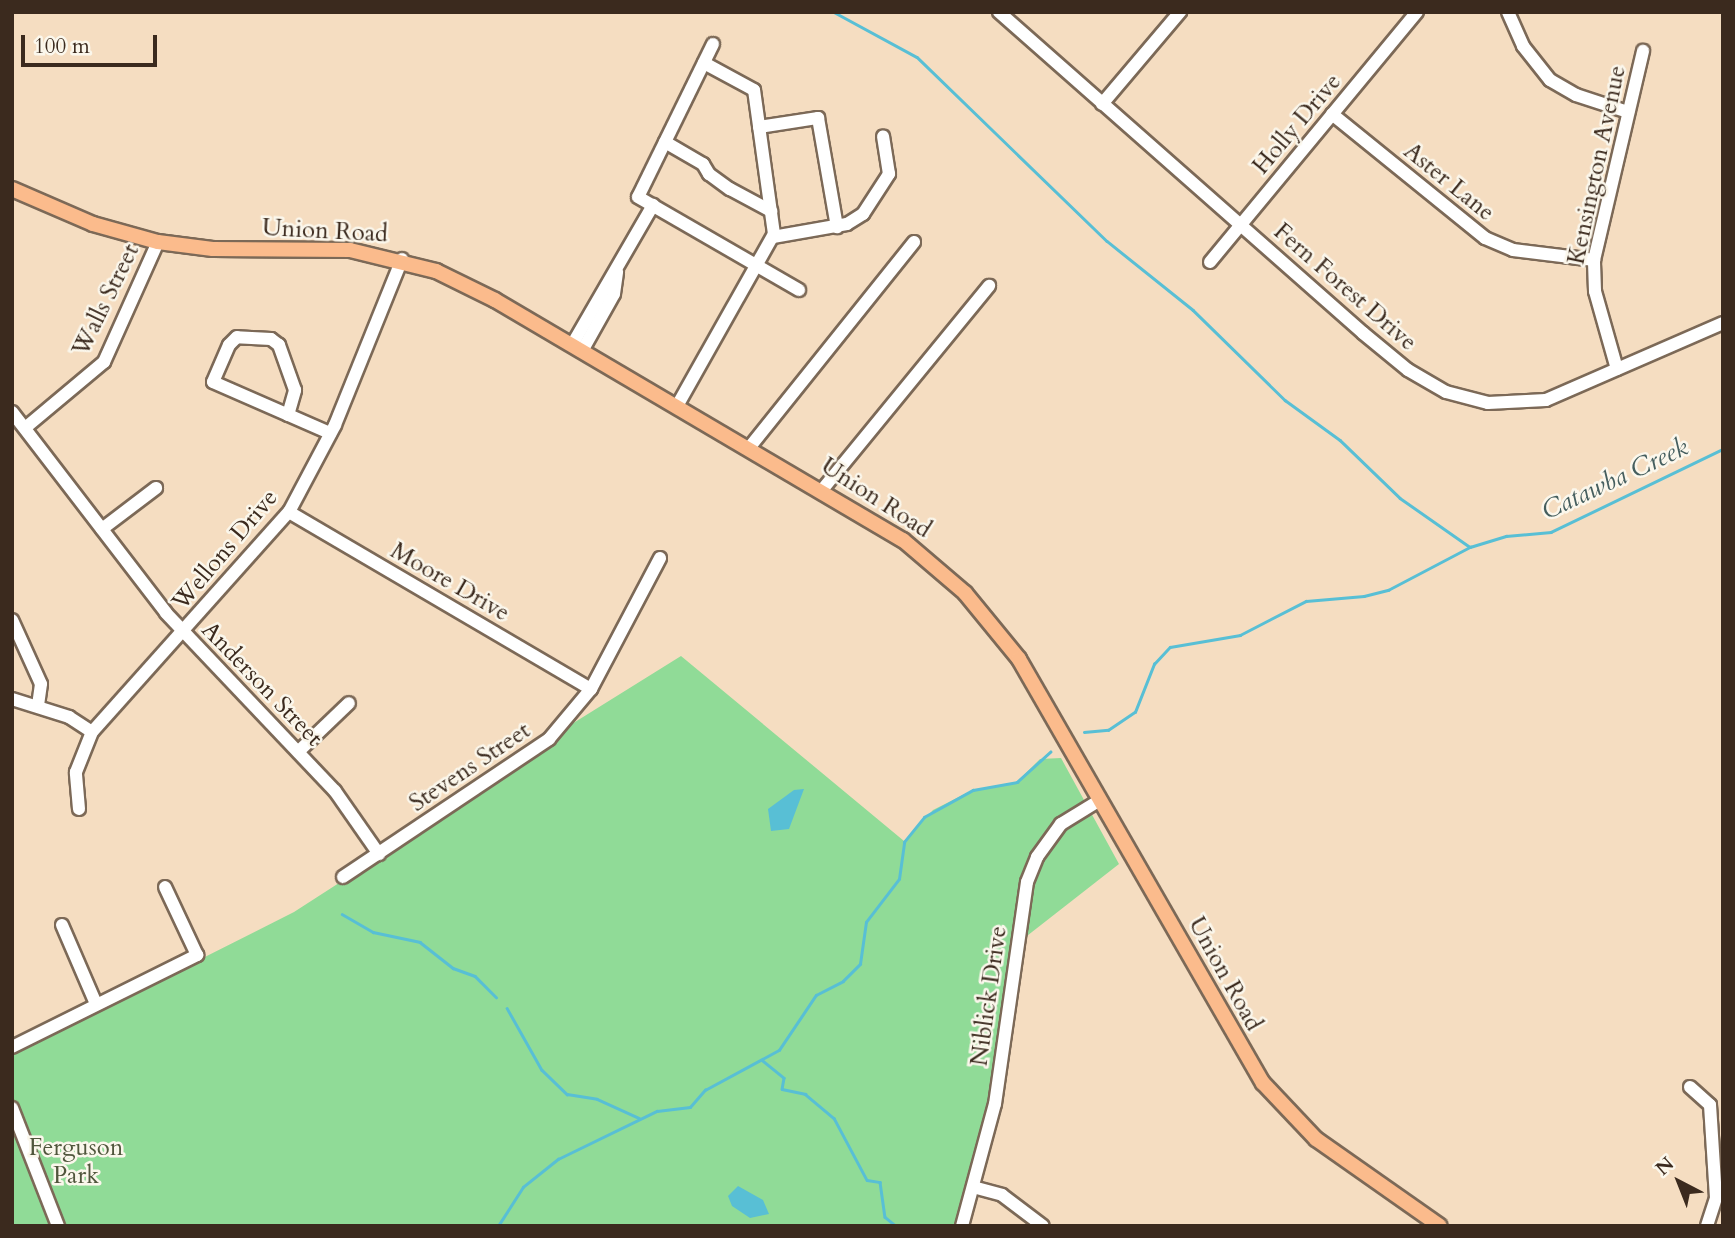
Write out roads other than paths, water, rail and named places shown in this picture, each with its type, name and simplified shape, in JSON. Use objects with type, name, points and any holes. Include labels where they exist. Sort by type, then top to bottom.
[{"type":"main road","name":"Union Road","points":[[12,189],[93,224],[158,242],[213,249],[351,250],[402,259],[466,285],[577,348],[822,490],[924,556],[985,615],[1038,690],[1263,1083],[1323,1145],[1440,1226]]},
{"type":"street","name":"Fern Forest Drive","points":[[999,12],[1408,370],[1446,392],[1488,403],[1532,402],[1574,391],[1617,369],[1723,323]]},
{"type":"street","points":[[1102,104],[1180,12]]},
{"type":"street","name":"Holly Drive","points":[[1210,262],[1417,12]]},
{"type":"street","points":[[1507,12],[1523,46],[1550,80],[1576,95],[1628,112]]},
{"type":"street","points":[[713,44],[638,197],[799,290]]},
{"type":"street","name":"Kensington Avenue","points":[[1617,369],[1595,291],[1594,260],[1643,51]]},
{"type":"street","points":[[677,406],[772,237],[771,211],[754,90],[704,63]]},
{"type":"street","name":"Aster Lane","points":[[1332,114],[1485,238],[1513,250],[1594,260]]},
{"type":"street","points":[[759,127],[818,118],[837,227]]},
{"type":"street","points":[[772,237],[837,227],[863,214],[889,174],[883,136]]},
{"type":"street","points":[[665,142],[703,164],[709,174],[730,189],[771,211]]},
{"type":"street","points":[[577,348],[614,293],[617,272],[653,205]]},
{"type":"street","name":"Walls Street","points":[[25,428],[104,362],[158,242]]},
{"type":"street","points":[[749,448],[914,242]]},
{"type":"street","name":"Wellons Drive","points":[[79,809],[76,772],[92,732],[289,512],[330,433],[402,259]]},
{"type":"street","points":[[822,490],[989,286]]},
{"type":"street","points":[[288,415],[295,390],[279,345],[271,339],[237,337],[229,345],[213,382],[288,415],[330,433]]},
{"type":"street","name":"Anderson Street","points":[[12,412],[183,633],[335,791],[379,854]]},
{"type":"street","points":[[102,529],[156,488]]},
{"type":"street","name":"Moore Drive","points":[[289,512],[591,689]]},
{"type":"street","name":"Stevens Street","points":[[342,877],[529,755],[560,728],[591,689],[660,558]]},
{"type":"street","points":[[12,620],[41,684],[38,706]]},
{"type":"street","points":[[12,699],[38,706],[92,732]]},
{"type":"street","points":[[299,751],[349,703]]},
{"type":"street","name":"Niblick Drive","points":[[962,1226],[995,1104],[1027,882],[1037,857],[1061,824],[1100,800]]},
{"type":"street","points":[[12,1047],[197,955],[165,887]]},
{"type":"street","points":[[62,925],[96,1004]]},
{"type":"street","points":[[1690,1087],[1710,1105],[1718,1141],[1716,1198],[1707,1226]]},
{"type":"street","points":[[12,1108],[58,1226]]},
{"type":"street","points":[[973,1187],[1002,1195],[1044,1226]]},
{"type":"water","points":[[804,789],[789,829],[771,831],[768,809],[794,790]]},
{"type":"water","points":[[738,1186],[763,1200],[769,1214],[750,1218],[732,1206],[728,1196]]},
{"type":"waterway","points":[[834,12],[917,57],[1107,241],[1193,310],[1285,400],[1340,440],[1400,498],[1470,547]]},
{"type":"waterway","name":"Catawba Creek","points":[[1084,732],[1108,730],[1135,712],[1154,664],[1170,647],[1240,635],[1306,601],[1364,596],[1388,590],[1470,547],[1506,536],[1551,532],[1723,449]]},
{"type":"waterway","name":"Catawba Creek","points":[[498,1226],[523,1187],[558,1159],[657,1111],[690,1107],[705,1090],[779,1050],[816,995],[843,981],[860,964],[866,922],[899,879],[904,842],[924,817],[973,790],[1017,782],[1050,752]]},
{"type":"waterway","points":[[342,914],[373,932],[420,942],[453,968],[475,976],[496,997]]},
{"type":"waterway","points":[[507,1008],[542,1070],[567,1094],[597,1099],[639,1118]]},
{"type":"waterway","points":[[762,1060],[784,1078],[782,1089],[805,1094],[834,1118],[867,1180],[880,1182],[885,1217],[896,1226]]},
{"type":"park label","name":"Ferguson Park","points":[[76,1162]]}]
